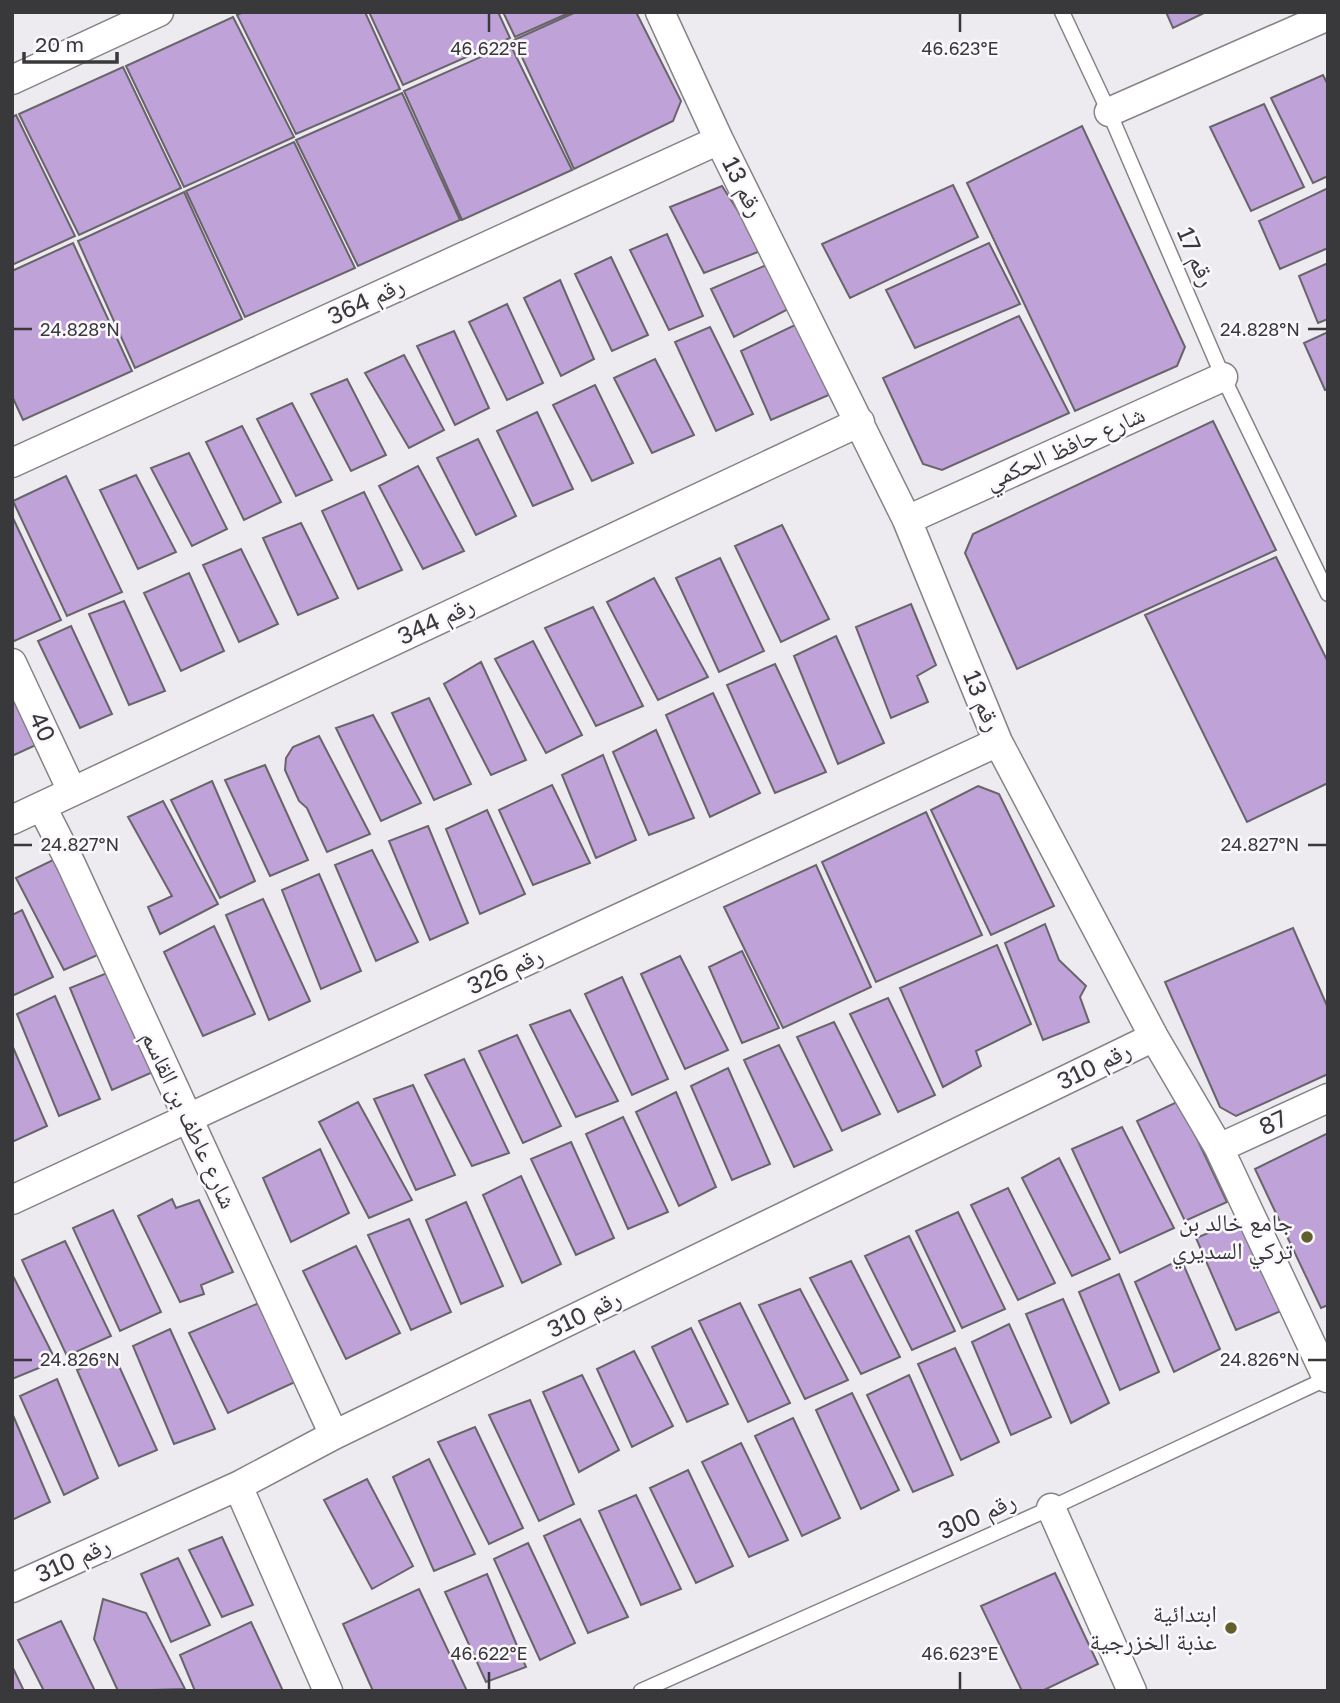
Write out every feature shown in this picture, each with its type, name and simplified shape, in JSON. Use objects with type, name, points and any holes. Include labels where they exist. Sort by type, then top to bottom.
[{"type":"street","points":[[12,80],[159,12]]},
{"type":"street","name":"رقم 13","points":[[660,12],[719,140],[907,520],[998,742],[1154,1037],[1219,1148],[1327,1378]]},
{"type":"street","points":[[1109,112],[1328,16]]},
{"type":"street","name":"رقم 364","points":[[12,463],[719,140]]},
{"type":"street","name":"شارع حافظ الحكمي","points":[[907,520],[1223,377]]},
{"type":"street","name":"رقم 344","points":[[12,820],[860,422]]},
{"type":"street","name":"40","points":[[12,663],[72,791]]},
{"type":"street","name":"رقم 326","points":[[12,1200],[998,742]]},
{"type":"street","name":"شارع عاطف بن القاسم","points":[[42,807],[334,1435]]},
{"type":"street","name":"رقم 310","points":[[12,1588],[238,1486],[334,1435],[1154,1037]]},
{"type":"street","name":"87","points":[[1219,1148],[1328,1098]]},
{"type":"street","points":[[238,1486],[328,1691]]},
{"type":"street","points":[[1051,1508],[1132,1691]]},
{"type":"lane","name":"رقم 17","points":[[1062,12],[1109,112],[1223,377],[1328,594]]},
{"type":"lane","name":"رقم 300","points":[[641,1691],[1051,1508],[1327,1378]]},
{"type":"building","points":[[243,12],[365,12],[400,89],[296,134],[237,15]]},
{"type":"building","points":[[369,12],[498,12],[510,38],[403,85]]},
{"type":"building","points":[[503,12],[571,12],[515,37]]},
{"type":"building","points":[[576,12],[636,12],[681,101],[673,121],[574,169],[514,40]]},
{"type":"building","points":[[1166,12],[1206,12],[1173,28]]},
{"type":"building","points":[[233,17],[294,137],[184,187],[126,66]]},
{"type":"building","points":[[510,44],[572,170],[462,220],[404,91]]},
{"type":"building","points":[[123,67],[181,188],[79,235],[19,114]]},
{"type":"building","points":[[1323,75],[1328,85],[1328,176],[1313,183],[1271,98]]},
{"type":"building","points":[[402,93],[460,220],[358,266],[296,140]]},
{"type":"building","points":[[1264,104],[1304,187],[1251,211],[1210,127]]},
{"type":"building","points":[[16,115],[75,236],[12,265],[12,117]]},
{"type":"building","points":[[1082,126],[1185,347],[1177,366],[1075,411],[967,183]]},
{"type":"building","points":[[294,142],[355,268],[245,317],[186,191]]},
{"type":"building","points":[[953,185],[978,237],[850,298],[822,244]]},
{"type":"building","points":[[722,186],[763,250],[704,273],[670,207]]},
{"type":"building","points":[[1328,188],[1328,248],[1280,269],[1259,221]]},
{"type":"building","points":[[184,192],[242,319],[135,368],[78,241]]},
{"type":"building","points":[[667,234],[703,316],[669,330],[630,250]]},
{"type":"building","points":[[73,243],[132,371],[23,420],[12,396],[12,271]]},
{"type":"building","points":[[989,243],[1020,304],[915,348],[886,290]]},
{"type":"building","points":[[611,257],[648,335],[612,351],[575,274]]},
{"type":"building","points":[[771,263],[792,307],[734,337],[711,289]]},
{"type":"building","points":[[1328,263],[1328,319],[1318,323],[1299,276]]},
{"type":"building","points":[[560,280],[594,359],[561,376],[524,298]]},
{"type":"building","points":[[507,304],[543,383],[507,400],[469,322]]},
{"type":"building","points":[[1019,316],[1069,413],[942,470],[923,464],[883,378]]},
{"type":"building","points":[[799,323],[831,394],[771,420],[741,351]]},
{"type":"building","points":[[710,327],[753,414],[716,431],[675,342]]},
{"type":"building","points":[[454,331],[489,408],[455,425],[417,346]]},
{"type":"building","points":[[1328,332],[1328,389],[1325,390],[1304,343]]},
{"type":"building","points":[[404,355],[444,430],[409,448],[365,373]]},
{"type":"building","points":[[655,359],[694,435],[652,453],[614,378]]},
{"type":"building","points":[[347,379],[386,455],[351,471],[311,394]]},
{"type":"building","points":[[595,385],[633,463],[592,481],[553,405]]},
{"type":"building","points":[[292,403],[332,480],[296,496],[257,419]]},
{"type":"building","points":[[537,412],[573,489],[533,506],[497,431]]},
{"type":"building","points":[[1213,421],[1276,550],[1017,669],[965,553],[973,534]]},
{"type":"building","points":[[242,426],[281,502],[244,520],[206,442]]},
{"type":"building","points":[[478,439],[516,516],[476,535],[437,458]]},
{"type":"building","points":[[189,453],[227,529],[192,546],[151,468]]},
{"type":"building","points":[[418,466],[464,551],[423,569],[379,486]]},
{"type":"building","points":[[136,475],[176,552],[138,569],[100,490]]},
{"type":"building","points":[[66,476],[122,592],[67,616],[13,501]]},
{"type":"building","points":[[364,492],[402,570],[358,589],[322,511]]},
{"type":"building","points":[[12,516],[61,620],[12,642]]},
{"type":"building","points":[[301,523],[338,598],[298,615],[263,538]]},
{"type":"building","points":[[782,525],[829,619],[781,642],[735,546]]},
{"type":"building","points":[[241,549],[278,624],[239,642],[203,565]]},
{"type":"building","points":[[1276,557],[1328,662],[1328,783],[1247,822],[1145,615]]},
{"type":"building","points":[[720,558],[764,651],[719,672],[676,578]]},
{"type":"building","points":[[189,573],[224,651],[181,671],[144,593]]},
{"type":"building","points":[[654,578],[708,677],[658,700],[607,602]]},
{"type":"building","points":[[124,601],[165,691],[129,705],[89,614]]},
{"type":"building","points":[[911,604],[936,665],[917,676],[928,702],[891,718],[856,627]]},
{"type":"building","points":[[593,607],[643,706],[596,726],[545,628]]},
{"type":"building","points":[[71,626],[112,714],[80,728],[38,641]]},
{"type":"building","points":[[836,636],[884,743],[838,764],[794,656]]},
{"type":"building","points":[[533,641],[582,735],[546,753],[495,659]]},
{"type":"building","points":[[481,662],[526,760],[491,775],[444,684]]},
{"type":"building","points":[[775,664],[826,772],[775,793],[727,685]]},
{"type":"building","points":[[12,689],[38,744],[12,756]]},
{"type":"building","points":[[713,693],[760,793],[710,817],[666,715]]},
{"type":"building","points":[[429,698],[471,784],[434,800],[392,713]]},
{"type":"building","points":[[373,715],[421,803],[381,821],[336,728]]},
{"type":"building","points":[[656,730],[694,818],[649,835],[613,752]]},
{"type":"building","points":[[319,736],[370,834],[327,852],[307,808],[299,801],[285,770],[286,758],[293,747]]},
{"type":"building","points":[[603,755],[636,840],[596,858],[562,775]]},
{"type":"building","points":[[265,765],[308,860],[270,876],[225,780]]},
{"type":"building","points":[[212,781],[255,881],[220,898],[171,800]]},
{"type":"building","points":[[552,785],[590,863],[533,885],[499,810]]},
{"type":"building","points":[[978,786],[999,794],[1054,906],[991,935],[931,810]]},
{"type":"building","points":[[163,801],[218,904],[160,934],[148,907],[172,896],[128,817]]},
{"type":"building","points":[[487,810],[525,894],[480,914],[446,829]]},
{"type":"building","points":[[926,812],[982,935],[876,982],[822,862]]},
{"type":"building","points":[[428,826],[468,923],[430,940],[389,841]]},
{"type":"building","points":[[372,850],[418,942],[376,961],[335,865]]},
{"type":"building","points":[[55,859],[102,953],[64,970],[16,878]]},
{"type":"building","points":[[816,865],[871,987],[783,1028],[724,907]]},
{"type":"building","points":[[319,874],[361,971],[321,989],[282,890]]},
{"type":"building","points":[[263,899],[310,1001],[269,1020],[226,915]]},
{"type":"building","points":[[22,910],[53,977],[12,996],[12,915]]},
{"type":"building","points":[[1045,924],[1059,960],[1086,986],[1080,997],[1089,1022],[1043,1040],[1005,943]]},
{"type":"building","points":[[214,926],[255,1014],[203,1036],[164,952]]},
{"type":"building","points":[[1293,928],[1328,1008],[1328,1074],[1236,1116],[1220,1107],[1165,982]]},
{"type":"building","points":[[997,945],[1031,1024],[976,1051],[981,1066],[943,1087],[900,988]]},
{"type":"building","points":[[742,951],[779,1028],[742,1043],[709,967]]},
{"type":"building","points":[[680,956],[728,1050],[685,1069],[641,974]]},
{"type":"building","points":[[112,971],[153,1072],[112,1090],[70,988]]},
{"type":"building","points":[[622,977],[668,1079],[632,1095],[585,994]]},
{"type":"building","points":[[55,996],[100,1099],[59,1116],[17,1014]]},
{"type":"building","points":[[888,998],[935,1095],[898,1112],[850,1014]]},
{"type":"building","points":[[570,1010],[618,1101],[576,1117],[530,1025]]},
{"type":"building","points":[[834,1022],[880,1114],[842,1131],[797,1037]]},
{"type":"building","points":[[517,1035],[561,1126],[523,1143],[479,1051]]},
{"type":"building","points":[[12,1045],[47,1126],[12,1142]]},
{"type":"building","points":[[779,1045],[832,1150],[794,1167],[744,1060]]},
{"type":"building","points":[[464,1059],[509,1153],[472,1166],[425,1075]]},
{"type":"building","points":[[728,1068],[770,1164],[732,1180],[691,1086]]},
{"type":"building","points":[[413,1085],[455,1175],[416,1190],[374,1099]]},
{"type":"building","points":[[676,1092],[716,1187],[679,1206],[636,1112]]},
{"type":"building","points":[[1179,1101],[1227,1202],[1185,1221],[1137,1121]]},
{"type":"building","points":[[358,1102],[412,1200],[369,1218],[319,1122]]},
{"type":"building","points":[[623,1117],[668,1212],[628,1229],[586,1134]]},
{"type":"building","points":[[1122,1127],[1174,1228],[1120,1253],[1072,1149]]},
{"type":"building","name":"جامع خالد بن تركي السديري","points":[[1328,1133],[1328,1305],[1321,1308],[1255,1169]]},
{"type":"building","points":[[571,1142],[614,1238],[576,1255],[531,1159]]},
{"type":"building","points":[[320,1149],[349,1213],[291,1242],[263,1178]]},
{"type":"building","points":[[1059,1158],[1110,1259],[1072,1276],[1022,1178]]},
{"type":"building","points":[[521,1176],[561,1264],[522,1283],[483,1195]]},
{"type":"building","points":[[1008,1188],[1055,1283],[1018,1300],[971,1205]]},
{"type":"building","points":[[172,1199],[176,1208],[199,1200],[233,1272],[201,1285],[204,1294],[180,1302],[138,1216]]},
{"type":"building","points":[[466,1202],[503,1286],[461,1304],[426,1220]]},
{"type":"building","points":[[113,1210],[161,1312],[120,1331],[73,1228]]},
{"type":"building","points":[[958,1212],[1005,1309],[962,1328],[916,1231]]},
{"type":"building","points":[[409,1219],[451,1312],[411,1330],[368,1235]]},
{"type":"building","points":[[1242,1219],[1281,1311],[1236,1330],[1196,1238]]},
{"type":"building","points":[[909,1236],[955,1331],[912,1350],[865,1256]]},
{"type":"building","points":[[65,1241],[111,1336],[67,1356],[22,1260]]},
{"type":"building","points":[[356,1246],[400,1333],[346,1359],[303,1271]]},
{"type":"building","points":[[1181,1259],[1220,1349],[1174,1372],[1135,1282]]},
{"type":"building","points":[[851,1261],[900,1357],[861,1374],[810,1278]]},
{"type":"building","points":[[12,1274],[56,1361],[12,1379]]},
{"type":"building","points":[[1119,1274],[1159,1372],[1120,1390],[1079,1292]]},
{"type":"building","points":[[800,1289],[848,1380],[805,1399],[759,1305]]},
{"type":"building","points":[[1063,1299],[1109,1403],[1071,1423],[1026,1314]]},
{"type":"building","points":[[259,1303],[295,1382],[228,1413],[189,1333]]},
{"type":"building","points":[[740,1303],[790,1403],[748,1422],[699,1321]]},
{"type":"building","points":[[1009,1324],[1051,1417],[1011,1435],[972,1342]]},
{"type":"building","points":[[691,1328],[728,1404],[687,1422],[652,1347]]},
{"type":"building","points":[[170,1329],[215,1429],[174,1444],[133,1346]]},
{"type":"building","points":[[955,1348],[999,1442],[961,1460],[918,1364]]},
{"type":"building","points":[[634,1351],[673,1426],[632,1447],[597,1369]]},
{"type":"building","points":[[114,1355],[157,1450],[119,1466],[77,1370]]},
{"type":"building","points":[[582,1375],[619,1450],[579,1472],[543,1392]]},
{"type":"building","points":[[909,1375],[953,1475],[913,1492],[867,1395]]},
{"type":"building","points":[[57,1379],[98,1478],[64,1495],[20,1396]]},
{"type":"building","points":[[852,1393],[899,1490],[861,1509],[816,1410]]},
{"type":"building","points":[[530,1400],[574,1504],[539,1521],[489,1415]]},
{"type":"building","points":[[12,1413],[50,1502],[12,1520]]},
{"type":"building","points":[[793,1418],[840,1518],[802,1536],[755,1436]]},
{"type":"building","points":[[475,1427],[523,1528],[489,1544],[438,1442]]},
{"type":"building","points":[[741,1443],[788,1540],[749,1557],[702,1462]]},
{"type":"building","points":[[429,1459],[475,1554],[434,1571],[393,1477]]},
{"type":"building","points":[[688,1470],[733,1566],[696,1583],[650,1488]]},
{"type":"building","points":[[367,1479],[413,1566],[372,1589],[324,1500]]},
{"type":"building","points":[[636,1495],[681,1589],[641,1605],[599,1511]]},
{"type":"building","points":[[580,1519],[628,1617],[588,1633],[544,1536]]},
{"type":"building","points":[[222,1537],[253,1605],[222,1617],[189,1550]]},
{"type":"building","points":[[528,1543],[575,1643],[540,1660],[494,1559]]},
{"type":"building","points":[[178,1558],[210,1625],[171,1642],[141,1574]]},
{"type":"building","points":[[1055,1573],[1098,1664],[1042,1691],[1022,1691],[981,1606]]},
{"type":"building","points":[[487,1574],[526,1667],[486,1682],[445,1592]]},
{"type":"building","points":[[419,1589],[467,1691],[373,1691],[343,1624]]},
{"type":"building","points":[[103,1599],[146,1613],[185,1689],[118,1691],[94,1639]]},
{"type":"building","points":[[61,1621],[95,1691],[44,1691],[18,1640]]},
{"type":"building","points":[[251,1622],[283,1691],[195,1691],[180,1655]]},
{"type":"building","points":[[12,1666],[24,1691],[12,1691]]},
{"type":"place","name":"جامع خالد بن تركي السديري","points":[[1307,1237]]},
{"type":"place","name":"ابتدائية عذبة الخزرجية","points":[[1231,1628]]}]
